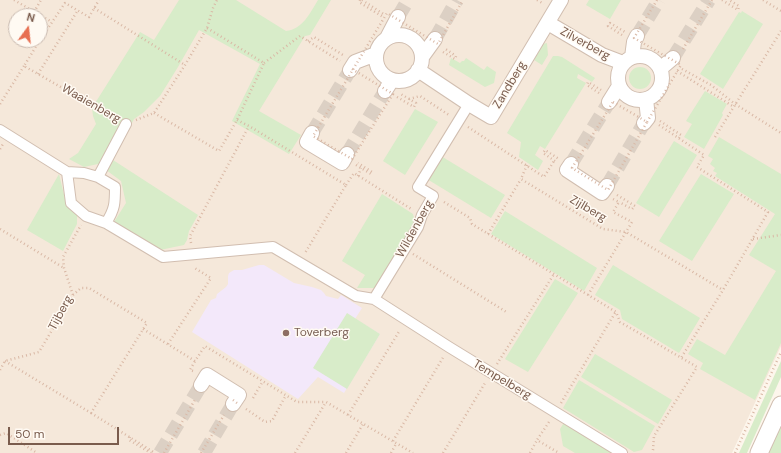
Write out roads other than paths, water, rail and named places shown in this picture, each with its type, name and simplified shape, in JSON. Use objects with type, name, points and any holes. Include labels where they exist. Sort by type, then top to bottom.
[{"type":"street","name":"Zandberg","points":[[387,38],[394,35],[410,38],[420,49],[420,64],[469,104],[491,117],[561,0]]},
{"type":"street","points":[[392,19],[387,38],[382,42],[376,54],[378,67],[381,73],[386,77],[390,88],[400,81],[407,80],[413,76],[435,39]]},
{"type":"street","name":"Zilverberg","points":[[548,23],[602,55],[628,60]]},
{"type":"street","name":"Zilverberg","points":[[628,60],[633,38]]},
{"type":"street","points":[[353,66],[376,54]]},
{"type":"street","name":"Zilverberg","points":[[609,102],[619,86],[617,80],[620,68],[628,60],[639,56],[645,56],[652,59],[657,64],[673,62],[662,76],[662,84],[658,91],[653,96],[646,99]]},
{"type":"street","points":[[619,86],[627,97],[640,100],[646,99],[647,120]]},
{"type":"street","name":"Wildenberg","points":[[374,300],[418,227],[422,215],[433,196],[418,187],[469,104]]},
{"type":"street","name":"Waaienberg","points":[[98,177],[126,124]]},
{"type":"street","points":[[0,130],[67,172],[84,173],[98,177],[114,187],[115,203],[106,223]]},
{"type":"street","points":[[312,133],[307,142],[342,163],[348,157]]},
{"type":"street","points":[[571,164],[566,170],[608,191]]},
{"type":"street","points":[[67,172],[71,203],[86,216],[106,223],[163,257],[273,247],[356,296],[374,300]]},
{"type":"street","name":"Tempelberg","points":[[374,300],[622,453]]},
{"type":"street","points":[[200,390],[207,375],[239,394],[230,404]]},
{"type":"street","points":[[760,453],[781,405]]},
{"type":"tunnel","points":[[398,17],[408,0]]},
{"type":"tunnel","points":[[435,39],[457,0]]},
{"type":"tunnel","points":[[637,36],[659,0]]},
{"type":"tunnel","points":[[673,58],[709,0]]},
{"type":"tunnel","points":[[312,133],[350,70]]},
{"type":"tunnel","points":[[347,154],[385,91]]},
{"type":"tunnel","points":[[571,164],[609,102]]},
{"type":"tunnel","points":[[607,186],[644,123]]},
{"type":"tunnel","points":[[160,453],[201,385]]},
{"type":"tunnel","points":[[204,453],[233,404]]},
{"type":"place","name":"Toverberg","points":[[286,333]]}]
